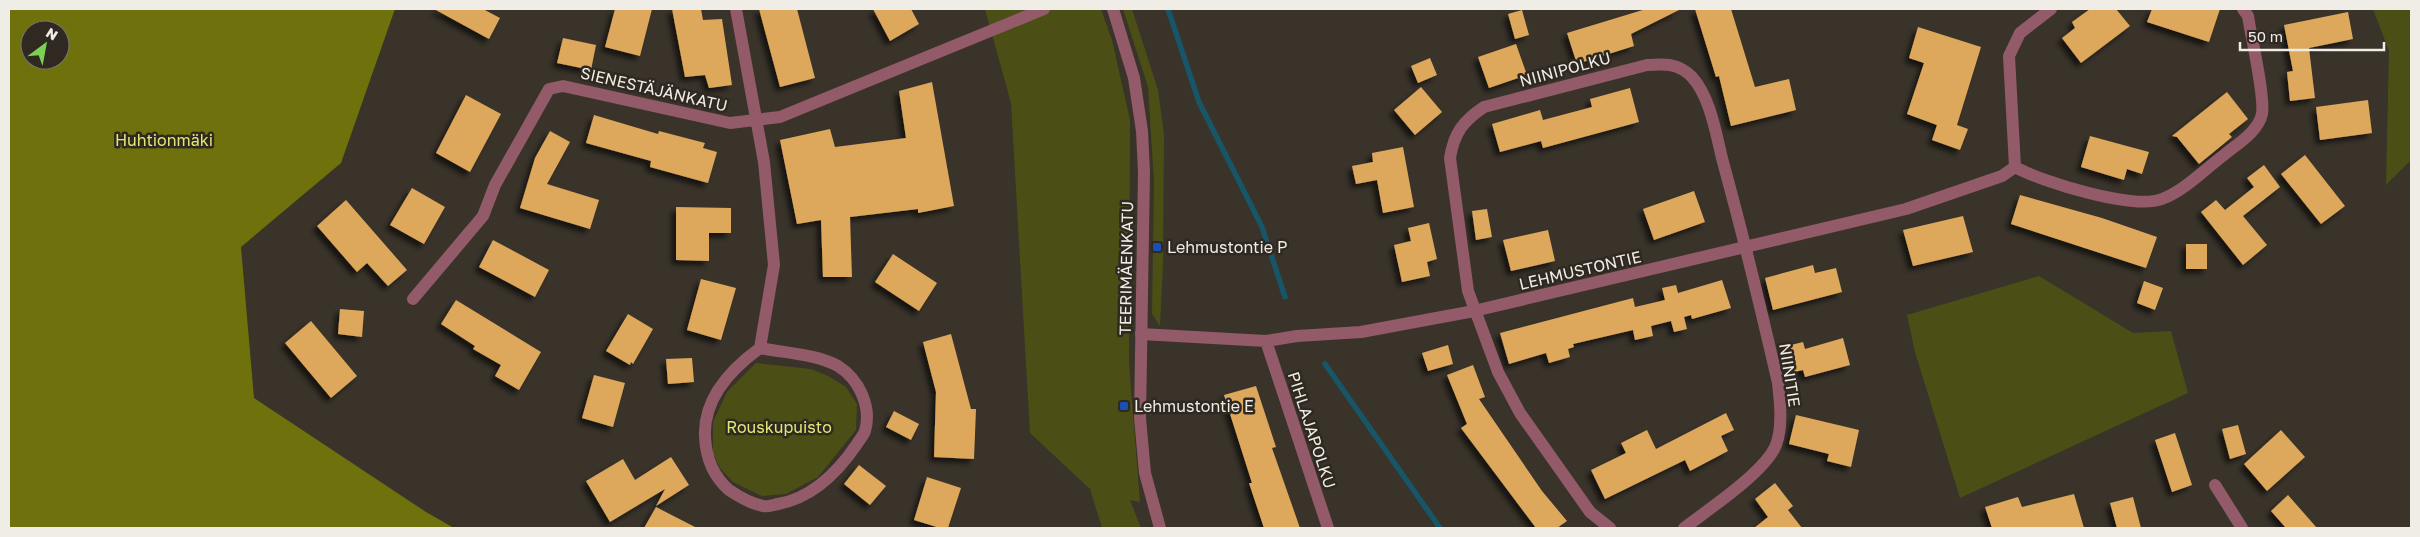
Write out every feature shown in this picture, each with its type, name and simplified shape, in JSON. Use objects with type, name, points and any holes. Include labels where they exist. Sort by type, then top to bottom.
[{"type":"street","points":[[736,9],[764,162],[774,265],[760,348],[739,363],[713,397],[704,426],[706,454],[719,481],[735,494],[764,507],[790,502],[817,487],[843,464],[865,432],[866,400],[852,377],[837,366],[813,358],[760,348]]},
{"type":"street","name":"SIENESTÄJÄNKATU","points":[[414,299],[483,216],[495,185],[548,89],[563,86],[730,123],[756,121],[780,117],[1044,9]]},
{"type":"street","name":"TEERIMÄENKATU","points":[[1113,9],[1134,78],[1142,131],[1144,172],[1141,427],[1145,473],[1160,528]]},
{"type":"street","points":[[2051,9],[2020,33],[2009,56],[2015,167],[2033,177],[2117,199],[2145,204],[2162,199],[2178,190],[2250,134],[2262,115],[2248,16],[2243,9]]},
{"type":"street","name":"NIINIPOLKU","points":[[1474,311],[1468,291],[1450,158],[1453,142],[1459,127],[1468,117],[1484,107],[1647,65],[1670,64],[1680,67],[1693,78],[1707,103],[1746,247]]},
{"type":"street","name":"LEHMUSTONTIE","points":[[1141,334],[1266,341],[1297,336],[1361,332],[1474,311],[1906,208],[2002,176],[2015,167]]},
{"type":"street","name":"NIINITIE","points":[[1684,528],[1765,464],[1776,445],[1780,424],[1778,383],[1746,247]]},
{"type":"street","points":[[1474,311],[1498,372],[1520,413],[1590,512],[1610,528]]},
{"type":"street","name":"PIHLAJAPOLKU","points":[[1266,341],[1328,528]]},
{"type":"street","points":[[2215,485],[2242,528]]},
{"type":"green space","name":"Huhtionmäki","points":[[9,9],[395,9],[341,163],[241,247],[254,398],[426,512],[454,528],[9,528]]},
{"type":"green space","points":[[985,9],[1101,9],[1112,40],[1130,120],[1129,364],[1140,502],[1130,500],[1141,528],[1102,528],[1090,489],[1030,433],[1011,103]]},
{"type":"green space","points":[[1123,9],[1132,9],[1158,90],[1164,134],[1163,264],[1160,326],[1152,314],[1154,182],[1148,87]]},
{"type":"green space","points":[[2373,9],[2411,9],[2411,160],[2386,185],[2389,51]]},
{"type":"green space","points":[[2039,276],[2133,333],[2171,331],[2188,393],[1960,498],[1915,352],[1907,315]]},
{"type":"green space","name":"Rouskupuisto","points":[[756,363],[811,369],[828,376],[846,387],[857,404],[856,430],[818,477],[786,494],[762,496],[733,482],[720,468],[713,453],[713,422],[727,392]]},
{"type":"building","points":[[434,9],[483,9],[500,18],[489,39]]},
{"type":"building","points":[[615,9],[652,9],[640,56],[605,47]]},
{"type":"building","points":[[672,9],[701,9],[703,20],[722,19],[732,85],[709,88],[705,75],[685,77]]},
{"type":"building","points":[[759,9],[797,9],[815,78],[780,87]]},
{"type":"building","points":[[873,9],[911,9],[919,24],[890,41]]},
{"type":"building","points":[[1646,9],[1681,9],[1631,34],[1634,46],[1577,64],[1567,33]]},
{"type":"building","points":[[1695,9],[1731,9],[1755,87],[1789,79],[1796,110],[1731,126],[1719,76],[1716,77]]},
{"type":"building","points":[[2090,9],[2116,9],[2130,26],[2081,63],[2062,38],[2075,28],[2072,22]]},
{"type":"building","points":[[2152,9],[2220,9],[2209,42],[2147,22]]},
{"type":"building","points":[[1522,10],[1529,35],[1515,39],[1508,14]]},
{"type":"building","points":[[2348,12],[2353,39],[2309,48],[2315,98],[2290,101],[2287,72],[2293,71],[2284,25]]},
{"type":"building","points":[[1918,27],[1981,47],[1957,125],[1968,129],[1960,150],[1932,140],[1937,125],[1907,114],[1924,63],[1909,58]]},
{"type":"building","points":[[563,38],[596,45],[591,70],[557,63]]},
{"type":"building","points":[[1516,44],[1527,75],[1489,88],[1478,57]]},
{"type":"building","points":[[1430,58],[1437,75],[1418,83],[1411,66]]},
{"type":"building","points":[[932,82],[954,206],[918,213],[918,209],[850,217],[852,277],[823,277],[821,220],[797,224],[780,140],[830,129],[835,147],[906,138],[899,91]]},
{"type":"building","points":[[1421,87],[1442,112],[1415,135],[1394,110]]},
{"type":"building","points":[[1630,88],[1639,122],[1543,148],[1541,141],[1500,152],[1492,124],[1540,110],[1543,120],[1592,107],[1590,99]]},
{"type":"building","points":[[2227,92],[2248,119],[2229,134],[2232,137],[2199,164],[2177,137],[2172,136]]},
{"type":"building","points":[[466,95],[501,114],[470,172],[436,153]]},
{"type":"building","points":[[2368,100],[2372,133],[2320,140],[2316,107]]},
{"type":"building","points":[[594,115],[658,134],[659,131],[705,143],[703,148],[717,152],[708,183],[650,167],[651,161],[586,143]]},
{"type":"building","points":[[550,131],[570,142],[547,184],[599,200],[590,229],[520,208],[535,158]]},
{"type":"building","points":[[2090,136],[2149,152],[2142,174],[2127,169],[2124,180],[2081,167]]},
{"type":"building","points":[[1403,147],[1414,207],[1383,213],[1377,180],[1356,184],[1352,166],[1373,162],[1372,153]]},
{"type":"building","points":[[2305,155],[2345,206],[2321,224],[2281,174]]},
{"type":"building","points":[[2264,165],[2280,187],[2243,216],[2267,245],[2243,265],[2201,212],[2216,200],[2225,210],[2254,187],[2247,178]]},
{"type":"building","points":[[412,188],[445,207],[424,244],[390,225]]},
{"type":"building","points":[[1694,191],[1705,222],[1654,240],[1643,209]]},
{"type":"building","points":[[2020,195],[2102,218],[2157,237],[2146,268],[2011,224]]},
{"type":"building","points":[[346,200],[407,270],[388,286],[367,263],[357,272],[317,226]]},
{"type":"building","points":[[676,207],[731,208],[731,233],[709,233],[709,261],[676,260]]},
{"type":"building","points":[[1487,209],[1492,237],[1476,240],[1472,211]]},
{"type":"building","points":[[1963,216],[1973,252],[1913,266],[1903,230]]},
{"type":"building","points":[[1429,223],[1437,259],[1427,262],[1430,276],[1402,282],[1394,245],[1411,241],[1408,228]]},
{"type":"building","points":[[1548,230],[1555,261],[1511,271],[1503,240]]},
{"type":"building","points":[[493,240],[549,270],[535,297],[479,267]]},
{"type":"building","points":[[2186,244],[2207,244],[2207,269],[2186,269]]},
{"type":"building","points":[[893,254],[937,283],[919,311],[875,282]]},
{"type":"building","points":[[1813,265],[1815,273],[1836,268],[1842,292],[1773,310],[1765,278]]},
{"type":"building","points":[[701,279],[736,288],[721,340],[687,330]]},
{"type":"building","points":[[1722,280],[1731,308],[1692,319],[1691,315],[1684,317],[1687,329],[1674,332],[1671,321],[1651,326],[1653,336],[1635,340],[1633,330],[1573,344],[1574,347],[1568,349],[1570,357],[1549,363],[1546,353],[1509,364],[1500,333],[1633,298],[1635,307],[1665,300],[1662,288],[1676,285],[1678,293]]},
{"type":"building","points":[[2144,281],[2163,288],[2155,310],[2137,303]]},
{"type":"building","points":[[456,300],[541,352],[519,390],[495,376],[501,365],[473,349],[475,346],[441,324]]},
{"type":"building","points":[[340,309],[364,311],[362,337],[338,334]]},
{"type":"building","points":[[628,314],[653,329],[633,364],[631,362],[630,365],[606,351]]},
{"type":"building","points":[[311,321],[357,376],[331,398],[285,343]]},
{"type":"building","points":[[951,334],[971,409],[976,409],[974,459],[934,457],[936,392],[923,342]]},
{"type":"building","points":[[1843,338],[1850,365],[1805,377],[1803,370],[1790,373],[1783,347],[1803,342],[1805,349]]},
{"type":"building","points":[[1448,345],[1453,364],[1428,371],[1422,353]]},
{"type":"building","points":[[692,358],[694,382],[668,384],[666,359]]},
{"type":"building","points":[[1473,365],[1485,397],[1479,399],[1542,491],[1567,521],[1557,528],[1536,528],[1461,428],[1467,424],[1447,375]]},
{"type":"building","points":[[594,375],[625,383],[613,427],[582,418]]},
{"type":"building","points":[[1256,386],[1276,447],[1272,448],[1300,528],[1264,528],[1249,483],[1252,483],[1224,395]]},
{"type":"building","points":[[894,411],[919,424],[911,440],[886,427]]},
{"type":"building","points":[[1726,413],[1734,430],[1721,436],[1728,451],[1690,471],[1685,460],[1605,499],[1591,470],[1626,453],[1621,443],[1647,430],[1656,449]]},
{"type":"building","points":[[1796,415],[1859,430],[1851,467],[1827,461],[1829,454],[1789,444]]},
{"type":"building","points":[[2238,425],[2246,454],[2230,459],[2222,429]]},
{"type":"building","points":[[2281,430],[2305,457],[2267,491],[2244,464]]},
{"type":"building","points":[[2175,433],[2192,485],[2172,492],[2155,440]]},
{"type":"building","points":[[671,457],[689,485],[656,506],[665,489],[610,522],[586,481],[623,459],[635,480]]},
{"type":"building","points":[[859,465],[886,486],[870,505],[844,484]]},
{"type":"building","points":[[927,477],[961,488],[948,528],[940,528],[914,520]]},
{"type":"building","points":[[1775,483],[1793,506],[1788,510],[1802,528],[1754,528],[1768,517],[1755,499]]},
{"type":"building","points":[[2074,494],[2084,528],[1992,528],[1985,507],[2018,497],[2022,507]]},
{"type":"building","points":[[2288,495],[2317,528],[2286,528],[2271,511]]},
{"type":"building","points":[[2133,497],[2141,528],[2117,528],[2110,503]]},
{"type":"building","points":[[656,507],[697,528],[644,528]]},
{"type":"waterway","points":[[1168,9],[1199,102],[1262,227],[1285,297]]},
{"type":"waterway","points":[[1325,364],[1440,528]]},
{"type":"place","name":"Lehmustontie P","points":[[1157,247]]},
{"type":"place","name":"Lehmustontie E","points":[[1124,406]]}]
